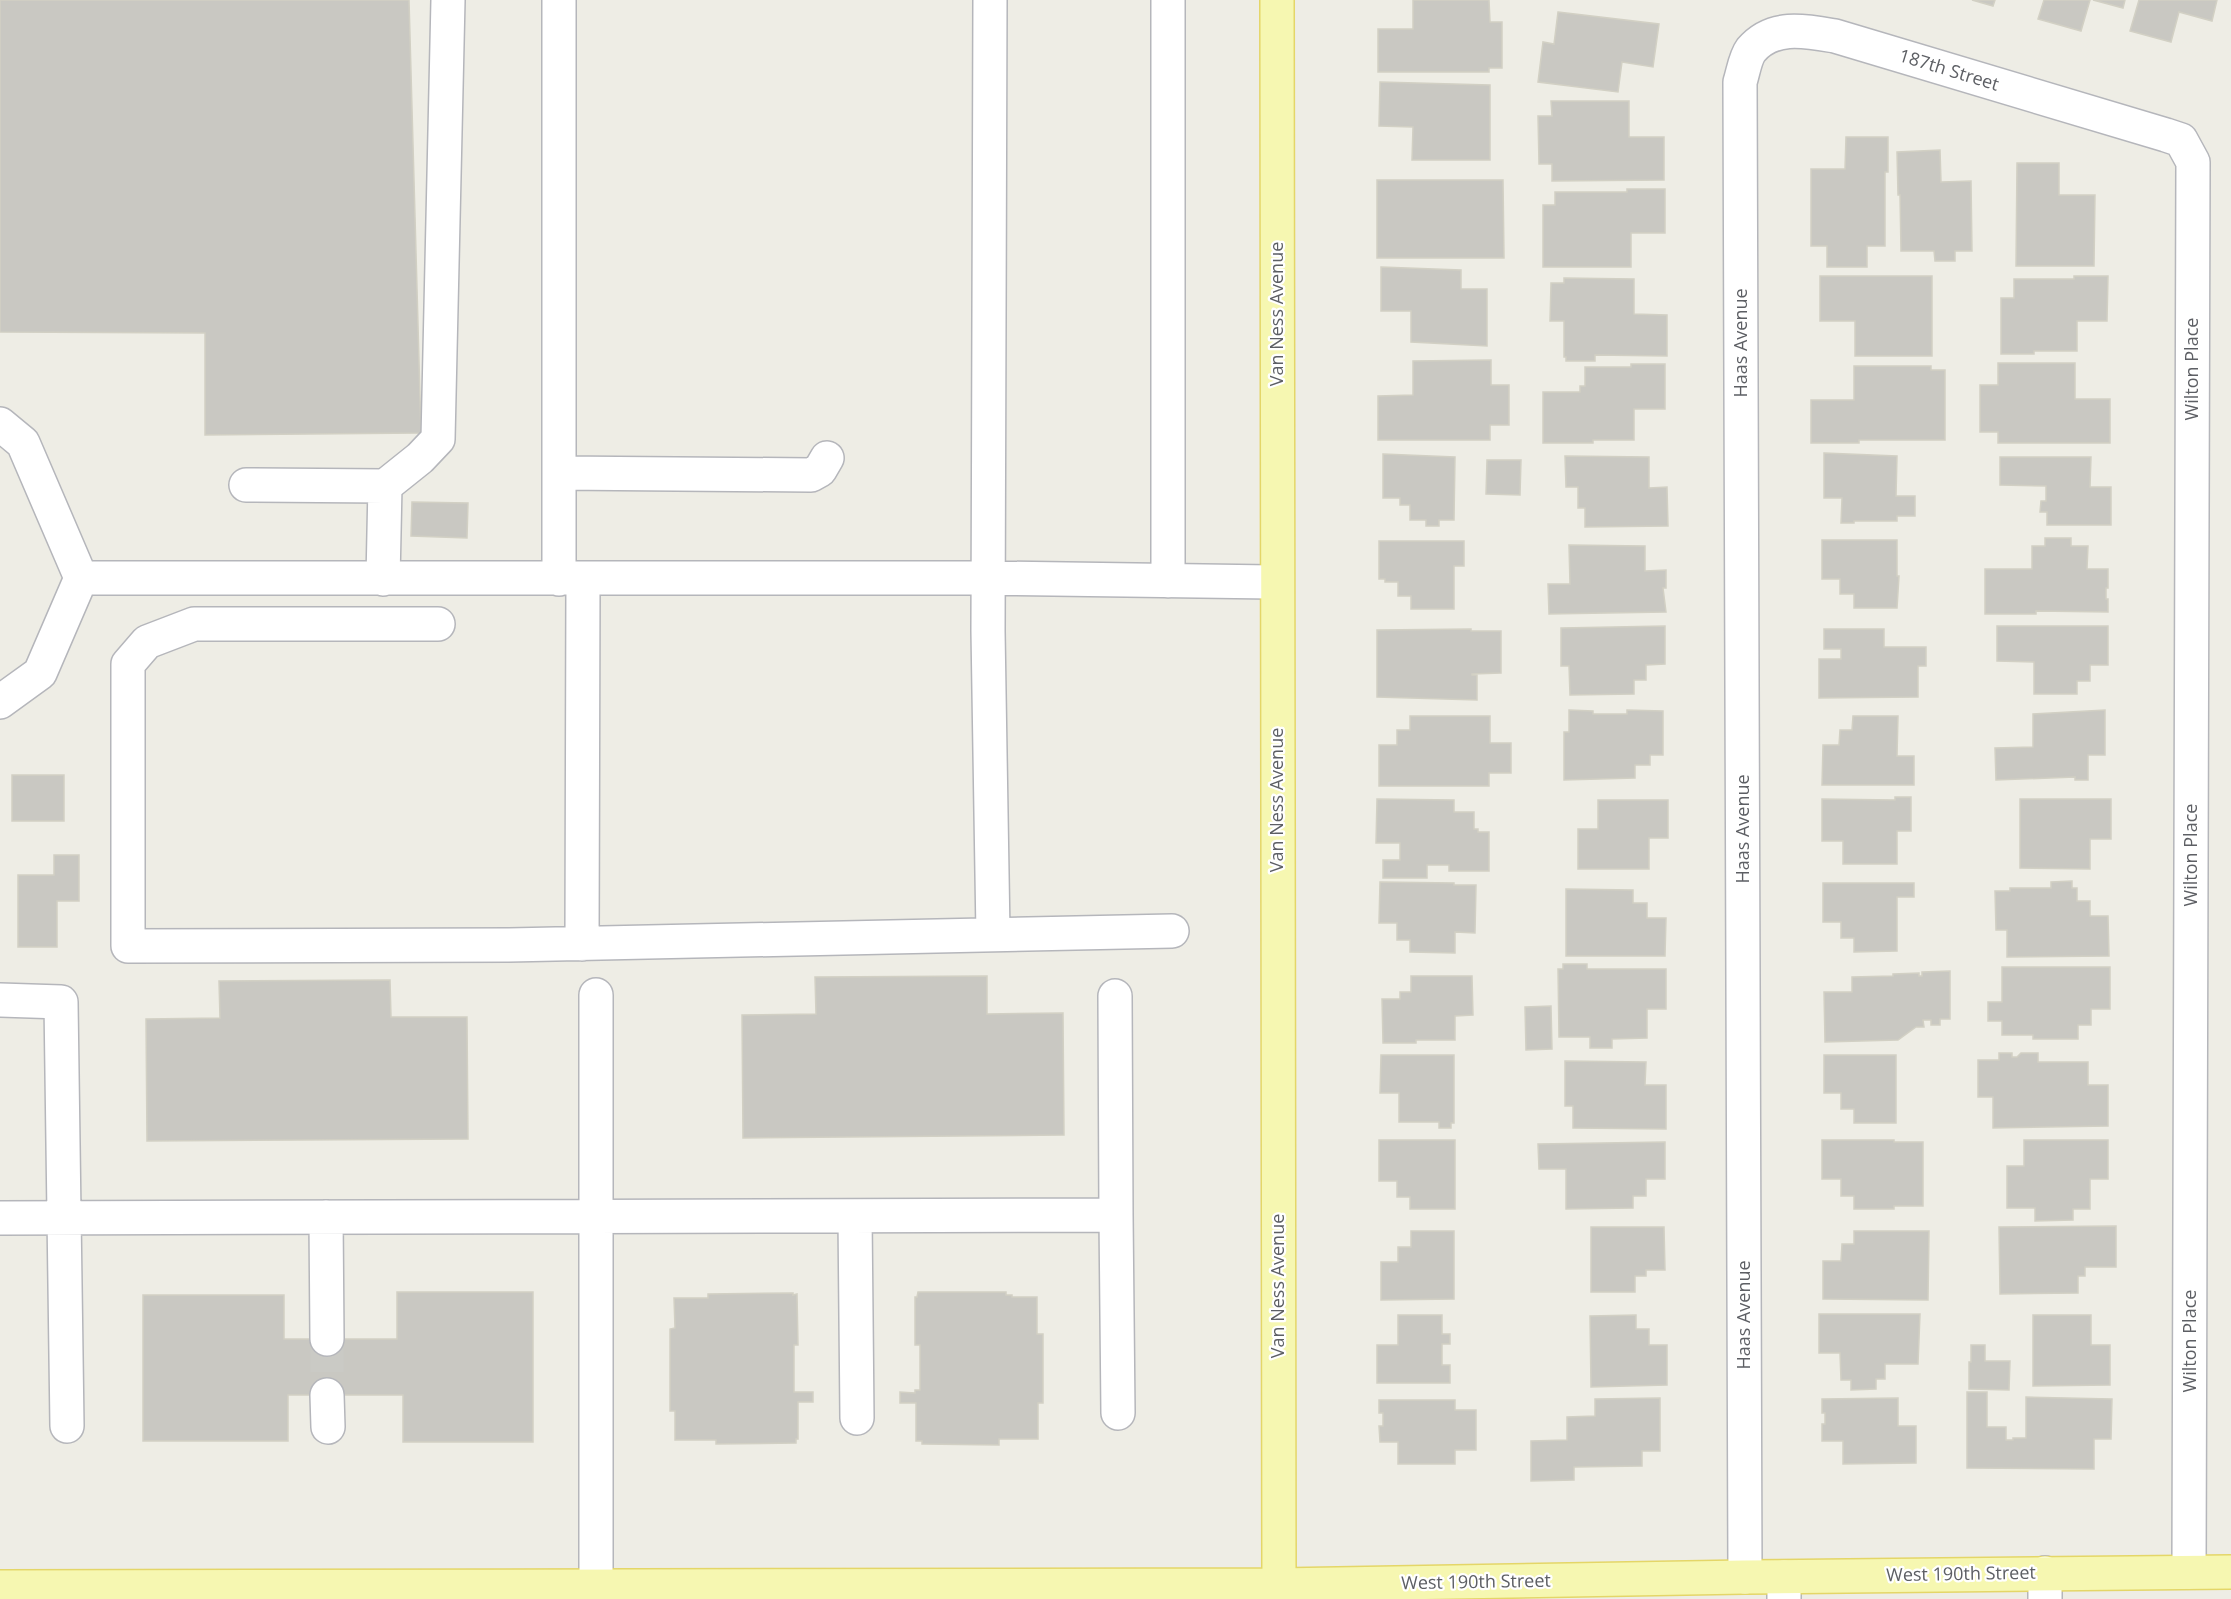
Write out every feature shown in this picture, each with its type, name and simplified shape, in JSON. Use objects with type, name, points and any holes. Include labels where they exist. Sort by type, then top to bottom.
[{"type":"main road","name":"Van Ness Avenue","points":[[1276,0],[1279,1592]]},
{"type":"main road","name":"West 190th Street","points":[[0,1587],[596,1586],[1279,1592],[1745,1577],[1784,1588],[2045,1586],[2189,1572],[2231,1572]]},
{"type":"street","points":[[246,485],[385,486],[420,458],[438,439],[448,0]]},
{"type":"street","points":[[560,0],[560,473],[571,579],[582,944]]},
{"type":"street","points":[[990,0],[988,631],[993,934]]},
{"type":"street","points":[[1168,0],[1168,581]]},
{"type":"street","name":"187th Street","points":[[1740,82],[1750,51],[1771,34],[1797,30],[1835,36],[2181,140]]},
{"type":"street","name":"Haas Avenue","points":[[1740,82],[1745,1577]]},
{"type":"street","name":"Wilton Place","points":[[2181,140],[2193,162],[2189,1572]]},
{"type":"street","points":[[0,424],[24,444],[81,578],[40,673],[0,702]]},
{"type":"street","points":[[560,473],[811,475],[820,470],[827,458]]},
{"type":"street","points":[[382,579],[385,486]]},
{"type":"street","points":[[81,578],[989,578],[1277,582]]},
{"type":"street","points":[[438,624],[194,624],[147,642],[128,664],[128,946],[582,944],[1172,931]]},
{"type":"street","points":[[596,995],[596,1586]]},
{"type":"street","points":[[1115,996],[1118,1413]]},
{"type":"street","points":[[0,1000],[62,1002],[67,1426]]},
{"type":"street","points":[[0,1218],[1116,1215]]},
{"type":"street","points":[[855,1216],[857,1418]]},
{"type":"street","points":[[326,1217],[327,1339]]},
{"type":"street","points":[[327,1395],[328,1427]]},
{"type":"building","points":[[0,0],[409,0],[421,433],[205,435],[205,333],[0,332]]},
{"type":"building","points":[[1413,0],[1489,0],[1490,22],[1502,22],[1502,68],[1489,68],[1489,72],[1378,72],[1378,29],[1413,29]]},
{"type":"building","points":[[1972,0],[1995,0],[1993,6]]},
{"type":"building","points":[[2044,0],[2090,0],[2081,31],[2038,19]]},
{"type":"building","points":[[2093,0],[2125,0],[2123,8]]},
{"type":"building","points":[[2139,0],[2217,0],[2212,21],[2179,12],[2171,42],[2130,31]]},
{"type":"building","points":[[1558,12],[1659,24],[1653,67],[1622,62],[1618,92],[1538,82],[1543,42],[1554,44]]},
{"type":"building","points":[[1380,82],[1490,85],[1490,160],[1412,160],[1413,127],[1379,126]]},
{"type":"building","points":[[1551,101],[1629,101],[1629,137],[1664,137],[1664,180],[1552,181],[1552,164],[1539,164],[1538,116],[1552,116]]},
{"type":"building","points":[[1846,137],[1888,137],[1888,172],[1885,172],[1885,246],[1867,246],[1867,267],[1827,267],[1827,246],[1811,246],[1811,169],[1845,169]]},
{"type":"building","points":[[1940,150],[1941,182],[1971,181],[1972,251],[1955,251],[1955,261],[1935,261],[1934,251],[1901,251],[1897,152]]},
{"type":"building","points":[[2017,163],[2059,163],[2059,195],[2095,195],[2094,266],[2016,266]]},
{"type":"building","points":[[1377,180],[1503,180],[1504,258],[1377,258]]},
{"type":"building","points":[[1627,189],[1665,189],[1665,233],[1631,233],[1631,267],[1543,267],[1543,205],[1555,205],[1555,192],[1627,192]]},
{"type":"building","points":[[1381,267],[1461,270],[1461,289],[1487,289],[1487,346],[1411,342],[1411,311],[1381,311]]},
{"type":"building","points":[[1820,276],[1932,276],[1932,356],[1855,356],[1855,321],[1820,321]]},
{"type":"building","points":[[2074,276],[2108,276],[2107,321],[2077,321],[2077,351],[2001,354],[2001,298],[2014,298],[2014,279],[2074,279]]},
{"type":"building","points":[[1564,278],[1634,279],[1634,314],[1667,315],[1667,356],[1595,355],[1595,361],[1566,361],[1564,321],[1550,321],[1551,283],[1564,283]]},
{"type":"building","points":[[1491,360],[1491,385],[1509,385],[1509,425],[1490,425],[1490,440],[1378,440],[1378,396],[1413,395],[1413,361]]},
{"type":"building","points":[[1998,363],[2075,363],[2075,399],[2110,399],[2110,443],[1998,443],[1998,432],[1980,432],[1980,385],[1998,385]]},
{"type":"building","points":[[1631,364],[1665,364],[1665,409],[1634,409],[1634,440],[1543,443],[1543,392],[1580,392],[1580,386],[1585,386],[1585,367],[1631,367]]},
{"type":"building","points":[[1854,366],[1931,366],[1931,370],[1945,370],[1945,440],[1859,440],[1859,443],[1811,443],[1811,400],[1854,400]]},
{"type":"building","points":[[1824,453],[1897,456],[1896,496],[1915,496],[1915,516],[1897,516],[1897,521],[1841,523],[1842,498],[1824,498]]},
{"type":"building","points":[[1383,454],[1455,457],[1454,520],[1439,520],[1439,526],[1426,526],[1426,520],[1410,520],[1410,505],[1400,505],[1400,498],[1383,498]]},
{"type":"building","points":[[1565,456],[1649,457],[1649,488],[1667,487],[1668,526],[1585,527],[1585,508],[1578,508],[1578,487],[1566,487]]},
{"type":"building","points":[[2000,457],[2091,457],[2090,487],[2111,487],[2111,525],[2047,525],[2047,512],[2040,512],[2041,501],[2046,501],[2046,486],[2000,485]]},
{"type":"building","points":[[1487,460],[1521,460],[1520,495],[1486,494]]},
{"type":"building","points":[[412,502],[468,503],[467,538],[411,536]]},
{"type":"building","points":[[2045,538],[2071,538],[2071,546],[2088,546],[2087,569],[2108,569],[2106,599],[2108,599],[2108,612],[2036,611],[2036,614],[1985,614],[1985,569],[2032,569],[2032,546],[2045,546]]},
{"type":"building","points":[[1822,540],[1897,540],[1897,576],[1899,576],[1897,608],[1854,608],[1854,594],[1840,594],[1840,579],[1822,579]]},
{"type":"building","points":[[1379,541],[1464,541],[1464,566],[1454,566],[1454,609],[1411,609],[1411,596],[1398,596],[1398,582],[1385,582],[1385,579],[1379,579]]},
{"type":"building","points":[[1569,545],[1645,546],[1645,571],[1666,570],[1666,588],[1663,588],[1666,612],[1549,614],[1548,584],[1570,584]]},
{"type":"building","points":[[1665,626],[1665,664],[1646,665],[1646,680],[1634,680],[1634,694],[1570,695],[1569,666],[1561,666],[1561,628]]},
{"type":"building","points":[[1997,626],[2108,626],[2108,665],[2090,665],[2090,681],[2077,681],[2077,694],[2034,694],[2034,662],[1997,661]]},
{"type":"building","points":[[1471,629],[1471,631],[1501,631],[1501,673],[1472,674],[1477,675],[1477,700],[1377,697],[1377,630]]},
{"type":"building","points":[[1824,629],[1884,629],[1884,647],[1926,647],[1926,666],[1918,666],[1918,697],[1819,698],[1819,659],[1841,659],[1841,649],[1824,649]]},
{"type":"building","points":[[1569,710],[1593,711],[1593,714],[1627,714],[1627,710],[1663,711],[1663,755],[1650,755],[1650,765],[1635,765],[1635,778],[1564,780],[1564,732],[1569,732]]},
{"type":"building","points":[[2105,710],[2105,755],[2088,755],[2088,780],[2075,780],[2075,777],[1996,780],[1995,748],[2033,747],[2033,714]]},
{"type":"building","points":[[1410,716],[1490,716],[1490,743],[1511,743],[1511,773],[1489,773],[1489,786],[1379,786],[1379,745],[1397,745],[1397,730],[1410,730]]},
{"type":"building","points":[[1853,716],[1898,716],[1897,756],[1914,756],[1914,785],[1822,785],[1823,745],[1839,745],[1840,730],[1852,730]]},
{"type":"building","points":[[12,775],[64,775],[64,821],[12,821]]},
{"type":"building","points":[[1895,797],[1911,797],[1911,831],[1897,831],[1897,864],[1843,864],[1843,841],[1822,841],[1822,799],[1895,800]]},
{"type":"building","points":[[1377,799],[1454,800],[1454,812],[1474,812],[1474,829],[1478,829],[1478,832],[1489,832],[1489,871],[1449,871],[1449,865],[1427,865],[1427,878],[1383,878],[1383,860],[1400,860],[1400,843],[1376,843]]},
{"type":"building","points":[[2020,799],[2111,799],[2111,839],[2090,839],[2090,869],[2020,868]]},
{"type":"building","points":[[1598,800],[1668,800],[1668,838],[1649,838],[1649,869],[1578,869],[1578,829],[1598,829]]},
{"type":"building","points":[[54,855],[79,855],[79,901],[57,901],[57,947],[18,947],[18,875],[54,875]]},
{"type":"building","points":[[2072,881],[2072,888],[2077,888],[2077,901],[2090,901],[2090,916],[2108,916],[2109,956],[2007,957],[2007,930],[1996,930],[1995,891],[2010,891],[2010,888],[2051,888],[2051,882]]},
{"type":"building","points":[[1380,882],[1476,885],[1475,933],[1455,932],[1455,953],[1410,952],[1410,940],[1397,940],[1397,923],[1379,923]]},
{"type":"building","points":[[1823,883],[1914,883],[1914,897],[1897,897],[1897,951],[1854,952],[1854,938],[1841,938],[1841,922],[1823,922]]},
{"type":"building","points":[[1566,889],[1633,890],[1633,903],[1647,903],[1647,918],[1666,918],[1665,956],[1566,956]]},
{"type":"building","points":[[1563,964],[1587,964],[1587,969],[1666,969],[1666,1009],[1647,1009],[1647,1038],[1612,1039],[1612,1048],[1590,1048],[1590,1037],[1559,1037],[1558,969],[1563,969]]},
{"type":"building","points":[[2002,967],[2110,967],[2110,1009],[2091,1009],[2091,1025],[2078,1025],[2078,1039],[2033,1039],[2033,1035],[2002,1035],[2002,1021],[1988,1021],[1988,1002],[2002,1002]]},
{"type":"building","points":[[1950,971],[1950,1019],[1940,1019],[1940,1025],[1931,1025],[1931,1020],[1923,1020],[1924,1027],[1916,1027],[1898,1040],[1825,1042],[1824,992],[1852,992],[1852,977],[1919,973],[1919,976],[1922,976],[1922,972]]},
{"type":"building","points":[[987,976],[987,1014],[1063,1013],[1064,1135],[743,1138],[742,1015],[816,1014],[815,977]]},
{"type":"building","points":[[1411,976],[1472,976],[1473,1015],[1455,1016],[1455,1040],[1383,1043],[1382,999],[1400,999],[1400,992],[1411,992]]},
{"type":"building","points":[[390,980],[391,1017],[467,1017],[468,1139],[147,1141],[146,1019],[220,1018],[219,981]]},
{"type":"building","points":[[1551,1006],[1552,1049],[1526,1050],[1525,1007]]},
{"type":"building","points":[[1999,1053],[2012,1053],[2012,1057],[2017,1057],[2021,1053],[2038,1053],[2038,1062],[2088,1062],[2088,1085],[2108,1085],[2108,1126],[1993,1128],[1993,1097],[1978,1097],[1978,1060],[1999,1060]]},
{"type":"building","points":[[1381,1055],[1454,1055],[1454,1123],[1451,1123],[1451,1128],[1439,1128],[1439,1122],[1399,1122],[1399,1093],[1380,1093]]},
{"type":"building","points":[[1824,1055],[1896,1055],[1896,1123],[1854,1123],[1854,1109],[1841,1109],[1841,1093],[1824,1093]]},
{"type":"building","points":[[1565,1061],[1646,1062],[1645,1085],[1666,1085],[1666,1129],[1573,1128],[1573,1106],[1565,1106]]},
{"type":"building","points":[[1379,1140],[1455,1140],[1455,1209],[1410,1209],[1410,1197],[1397,1197],[1397,1181],[1379,1181]]},
{"type":"building","points":[[1822,1140],[1923,1142],[1923,1206],[1854,1209],[1854,1196],[1841,1196],[1841,1179],[1822,1179]]},
{"type":"building","points":[[2024,1140],[2108,1140],[2108,1179],[2090,1179],[2090,1209],[2073,1209],[2073,1220],[2035,1221],[2035,1208],[2007,1208],[2007,1166],[2024,1166]]},
{"type":"building","points":[[1665,1142],[1665,1179],[1646,1179],[1646,1196],[1633,1196],[1633,1208],[1566,1209],[1566,1169],[1539,1169],[1538,1144]]},
{"type":"building","points":[[2116,1226],[2116,1267],[2085,1267],[2085,1276],[2078,1276],[2078,1293],[2000,1294],[1999,1227]]},
{"type":"building","points":[[1591,1227],[1664,1227],[1665,1270],[1646,1270],[1646,1276],[1635,1276],[1635,1292],[1591,1292]]},
{"type":"building","points":[[1411,1231],[1454,1231],[1454,1299],[1381,1300],[1381,1262],[1398,1262],[1398,1247],[1411,1247]]},
{"type":"building","points":[[1854,1231],[1929,1231],[1928,1300],[1823,1299],[1823,1261],[1841,1261],[1842,1244],[1854,1244]]},
{"type":"building","points":[[397,1292],[533,1292],[533,1442],[403,1442],[403,1395],[288,1395],[288,1441],[143,1441],[143,1295],[284,1295],[284,1339],[397,1339]]},
{"type":"building","points":[[918,1292],[1006,1292],[1006,1295],[1012,1295],[1012,1297],[1037,1297],[1037,1334],[1043,1334],[1043,1403],[1038,1403],[1038,1439],[999,1439],[999,1445],[922,1444],[922,1441],[916,1441],[916,1403],[900,1403],[900,1392],[915,1393],[915,1390],[920,1390],[920,1345],[915,1345],[915,1297]]},
{"type":"building","points":[[793,1293],[793,1295],[797,1294],[798,1345],[794,1345],[794,1392],[813,1392],[813,1402],[798,1402],[798,1439],[796,1443],[716,1444],[716,1440],[675,1440],[675,1411],[670,1411],[670,1329],[675,1328],[674,1298],[708,1298],[708,1294]]},
{"type":"building","points":[[1819,1314],[1920,1314],[1918,1364],[1885,1364],[1885,1379],[1876,1379],[1876,1389],[1851,1390],[1851,1380],[1841,1380],[1840,1353],[1819,1353]]},
{"type":"building","points":[[1398,1315],[1442,1315],[1442,1334],[1450,1334],[1450,1344],[1442,1344],[1442,1365],[1450,1365],[1450,1383],[1377,1383],[1377,1345],[1398,1345]]},
{"type":"building","points":[[1636,1315],[1636,1329],[1649,1329],[1649,1345],[1667,1345],[1667,1385],[1591,1387],[1590,1316]]},
{"type":"building","points":[[2033,1315],[2091,1315],[2091,1345],[2110,1345],[2110,1385],[2033,1386]]},
{"type":"building","points":[[1971,1345],[1985,1345],[1985,1361],[2010,1361],[2009,1390],[1969,1389]]},
{"type":"building","points":[[1967,1392],[1987,1392],[1987,1427],[2006,1427],[2006,1440],[2026,1438],[2026,1397],[2112,1399],[2111,1439],[2094,1439],[2094,1469],[1967,1468]]},
{"type":"building","points":[[1660,1398],[1660,1451],[1642,1451],[1642,1466],[1574,1467],[1574,1480],[1531,1481],[1531,1441],[1567,1440],[1567,1417],[1595,1416],[1595,1399]]},
{"type":"building","points":[[1898,1398],[1898,1426],[1916,1426],[1916,1463],[1843,1464],[1843,1441],[1822,1441],[1822,1424],[1825,1424],[1825,1413],[1822,1413],[1822,1399]]},
{"type":"building","points":[[1379,1400],[1455,1400],[1455,1410],[1476,1410],[1476,1450],[1455,1450],[1455,1464],[1398,1464],[1398,1442],[1380,1442],[1379,1426],[1383,1426],[1383,1413],[1379,1413]]},
{"type":"tunnel","points":[[327,1339],[327,1395]]}]
